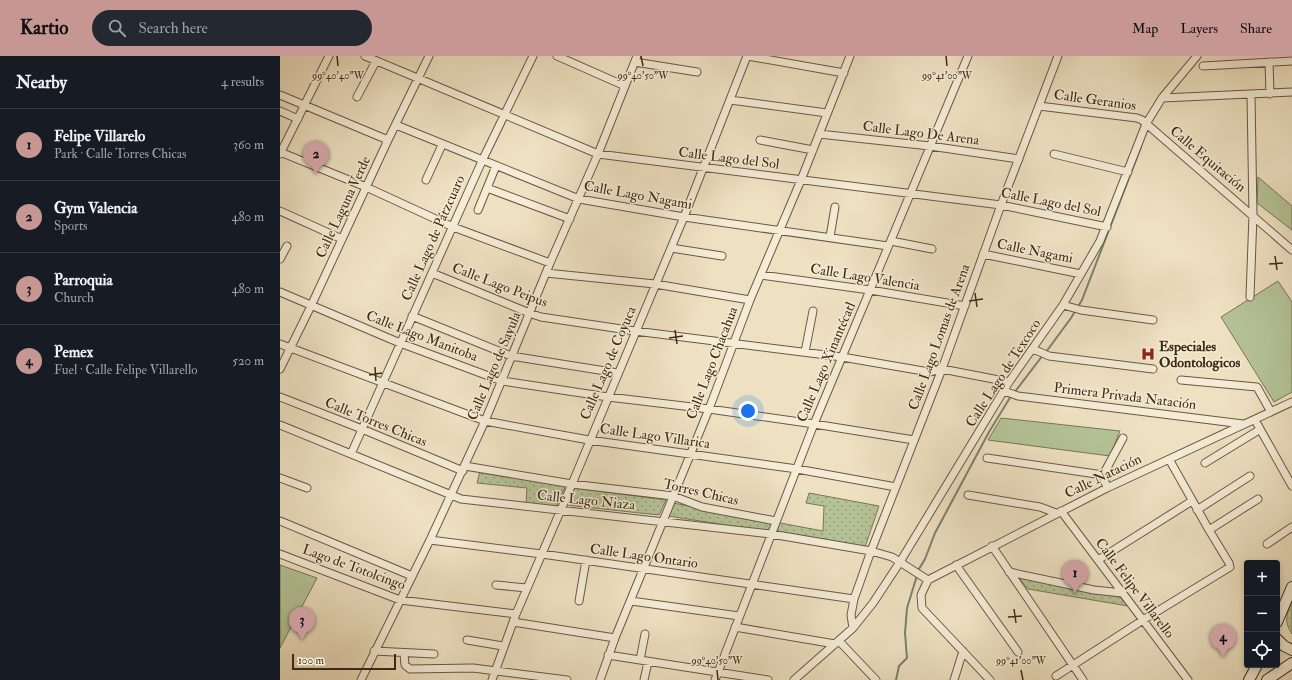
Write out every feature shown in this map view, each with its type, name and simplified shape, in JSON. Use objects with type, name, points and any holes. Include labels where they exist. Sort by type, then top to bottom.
[{"type":"main road","points":[[1280,615],[1292,587]]},
{"type":"main road","points":[[1280,642],[1292,650]]},
{"type":"main road","points":[[1267,680],[1292,663]]},
{"type":"main road","points":[[1249,680],[1255,668]]},
{"type":"street","points":[[329,56],[280,153],[366,187],[454,226],[550,263]]},
{"type":"street","name":"Calle Lago del Sol","points":[[365,56],[598,154],[1001,205],[1107,227]]},
{"type":"street","name":"Calle Laguna Verde","points":[[280,369],[429,56]]},
{"type":"street","name":"Calle Lago de Pátzcuaro","points":[[352,454],[482,161],[533,56]]},
{"type":"street","points":[[557,56],[625,86]]},
{"type":"street","points":[[748,56],[844,73]]},
{"type":"street","name":"Calle Lago de Coyuca","points":[[492,680],[494,670],[516,614],[684,217],[748,56]]},
{"type":"street","name":"Calle Lago Chacahua","points":[[600,680],[608,655],[709,409],[750,300],[801,180],[850,56]]},
{"type":"street","points":[[959,56],[967,56]]},
{"type":"street","name":"Calle Lago Xinantécatl","points":[[715,680],[814,424],[967,56]]},
{"type":"street","name":"Calle Lago Lomas de Arena","points":[[853,628],[851,615],[854,599],[871,551],[942,369],[1001,205],[1058,56]]},
{"type":"street","name":"Calle Lago de Texcoco","points":[[794,680],[853,628],[873,603],[900,562],[1009,393],[1009,382],[1065,305],[1107,227],[1146,124],[1162,98],[1197,56]]},
{"type":"street","points":[[636,59],[697,72]]},
{"type":"street","name":"Calle Lago de Sayula","points":[[360,680],[464,469],[550,263],[598,154],[636,59]]},
{"type":"street","points":[[356,97],[376,61]]},
{"type":"street","points":[[1202,66],[1292,61]]},
{"type":"street","points":[[1269,62],[1270,94]]},
{"type":"street","points":[[1162,98],[1292,92]]},
{"type":"street","points":[[280,94],[388,140]]},
{"type":"street","name":"Calle Equitación","points":[[1250,297],[1253,215],[1251,95]]},
{"type":"street","points":[[730,100],[827,113]]},
{"type":"street","name":"Calle Geranios","points":[[1039,106],[1137,118],[1146,124]]},
{"type":"street","points":[[280,111],[298,119]]},
{"type":"street","name":"Calle Equitación","points":[[1146,124],[1253,215]]},
{"type":"street","name":"Calle Lago Nagami","points":[[396,126],[578,199],[684,217],[830,237],[932,248]]},
{"type":"street","name":"Calle Lago De Arena","points":[[819,134],[930,146],[1019,159]]},
{"type":"street","points":[[760,140],[813,150]]},
{"type":"street","points":[[426,180],[442,145]]},
{"type":"street","points":[[1054,154],[1128,172]]},
{"type":"street","points":[[478,210],[496,166]]},
{"type":"street","points":[[487,188],[570,219]]},
{"type":"street","points":[[830,237],[835,207]]},
{"type":"street","points":[[280,211],[342,239]]},
{"type":"street","points":[[1253,215],[1292,250]]},
{"type":"street","points":[[280,259],[287,246]]},
{"type":"street","points":[[671,248],[722,256]]},
{"type":"street","name":"Calle Nagami","points":[[983,254],[1081,274]]},
{"type":"street","name":"Calle Lago Peipus","points":[[432,273],[530,313],[548,318],[635,331],[842,357],[929,372],[942,369],[1009,382]]},
{"type":"street","points":[[546,273],[655,284],[750,300]]},
{"type":"street","name":"Calle Lago Valencia","points":[[761,275],[870,290],[965,306]]},
{"type":"street","name":"Calle Lago Manitoba","points":[[280,292],[400,343],[502,381],[608,397],[709,409],[814,424],[914,440]]},
{"type":"street","points":[[1065,305],[1080,309],[1153,320]]},
{"type":"street","points":[[804,352],[813,311]]},
{"type":"street","points":[[412,316],[511,356],[618,373]]},
{"type":"street","name":"Calle Lago Villarica","points":[[280,344],[485,421],[589,440],[691,453],[797,469],[896,487]]},
{"type":"street","points":[[1033,349],[1044,354],[1153,369]]},
{"type":"street","points":[[1181,380],[1257,387],[1271,412]]},
{"type":"street","name":"Primera Privada Natación","points":[[1009,393],[1243,424]]},
{"type":"street","name":"Calle Torres Chicas","points":[[280,397],[464,469],[572,484]]},
{"type":"street","name":"Calle Natación","points":[[925,578],[956,565],[1107,488],[1292,402]]},
{"type":"street","points":[[1255,420],[1259,430],[1292,486]]},
{"type":"street","name":"Calle Lago Niaza","points":[[280,425],[451,496],[466,500],[771,534],[886,554],[925,578]]},
{"type":"street","points":[[1205,463],[1259,430]]},
{"type":"street","points":[[1107,488],[1103,475],[1123,438]]},
{"type":"street","points":[[987,458],[1103,475]]},
{"type":"street","points":[[1056,676],[1143,620],[1229,568],[1229,563],[1192,502],[1169,459]]},
{"type":"street","points":[[1197,510],[1250,476]]},
{"type":"street","points":[[280,478],[307,488]]},
{"type":"street","name":"Torres Chicas","points":[[572,484],[673,496],[702,507],[776,521]]},
{"type":"street","points":[[968,495],[1040,507],[1059,512]]},
{"type":"street","points":[[1209,530],[1258,499]]},
{"type":"street","points":[[1098,560],[1192,502]]},
{"type":"street","name":"Calle Felipe Villarello","points":[[1059,512],[1098,560],[1188,680]]},
{"type":"street","points":[[280,521],[412,576]]},
{"type":"street","points":[[1267,544],[1292,527]]},
{"type":"street","name":"Calle Lago Ontario","points":[[430,540],[586,560],[854,599]]},
{"type":"street","points":[[992,546],[1072,666],[1083,680]]},
{"type":"street","name":"Lago de Totolcingo","points":[[280,554],[400,600],[516,614]]},
{"type":"street","points":[[579,601],[586,560]]},
{"type":"street","points":[[956,565],[1018,652]]},
{"type":"street","points":[[1009,572],[1094,590],[1122,593]]},
{"type":"street","points":[[925,578],[921,595],[922,608],[990,680]]},
{"type":"street","points":[[496,585],[527,588]]},
{"type":"street","points":[[631,601],[739,616]]},
{"type":"street","points":[[513,622],[615,638]]},
{"type":"street","points":[[735,627],[837,643],[876,680]]},
{"type":"street","points":[[644,680],[645,634]]},
{"type":"street","points":[[467,640],[503,646]]},
{"type":"street","points":[[954,680],[963,651]]},
{"type":"street","points":[[374,652],[434,654]]},
{"type":"street","points":[[404,653],[405,665],[410,668],[463,667],[567,680]]},
{"type":"street","points":[[608,655],[768,680]]},
{"type":"green space","points":[[1258,177],[1292,206],[1292,230],[1257,203]]},
{"type":"green space","points":[[1278,281],[1292,302],[1292,392],[1274,402],[1221,317]]},
{"type":"green space","points":[[1001,418],[1120,431],[1110,456],[988,440]]},
{"type":"green space","points":[[480,471],[567,483],[556,507],[526,504],[527,488],[477,483]]},
{"type":"green space","points":[[574,488],[666,500],[659,515],[566,505]]},
{"type":"green space","points":[[809,493],[879,506],[865,547],[668,516],[673,503],[823,531],[824,506],[806,503]]},
{"type":"green space","points":[[280,565],[317,578],[280,648]]},
{"type":"green space","points":[[1019,578],[1120,597],[1128,606],[1028,589]]},
{"type":"green space","points":[[1292,602],[1292,634],[1289,630],[1287,618]]},
{"type":"waterway","points":[[1046,352],[1071,318],[1082,300],[1141,147]]},
{"type":"waterway","points":[[1014,393],[1043,355]]},
{"type":"waterway","points":[[896,680],[899,666],[907,658],[905,633],[907,608],[919,569],[925,559],[935,533],[989,432],[1011,396]]},
{"type":"place","name":"Gym Valencia","points":[[316,174]]},
{"type":"place","name":"Especiales Odontologicos","points":[[1148,354]]},
{"type":"place","name":"Felipe Villarelo","points":[[1075,593]]},
{"type":"place","name":"Parroquia","points":[[302,640]]},
{"type":"place","name":"Pemex","points":[[1223,657]]}]
